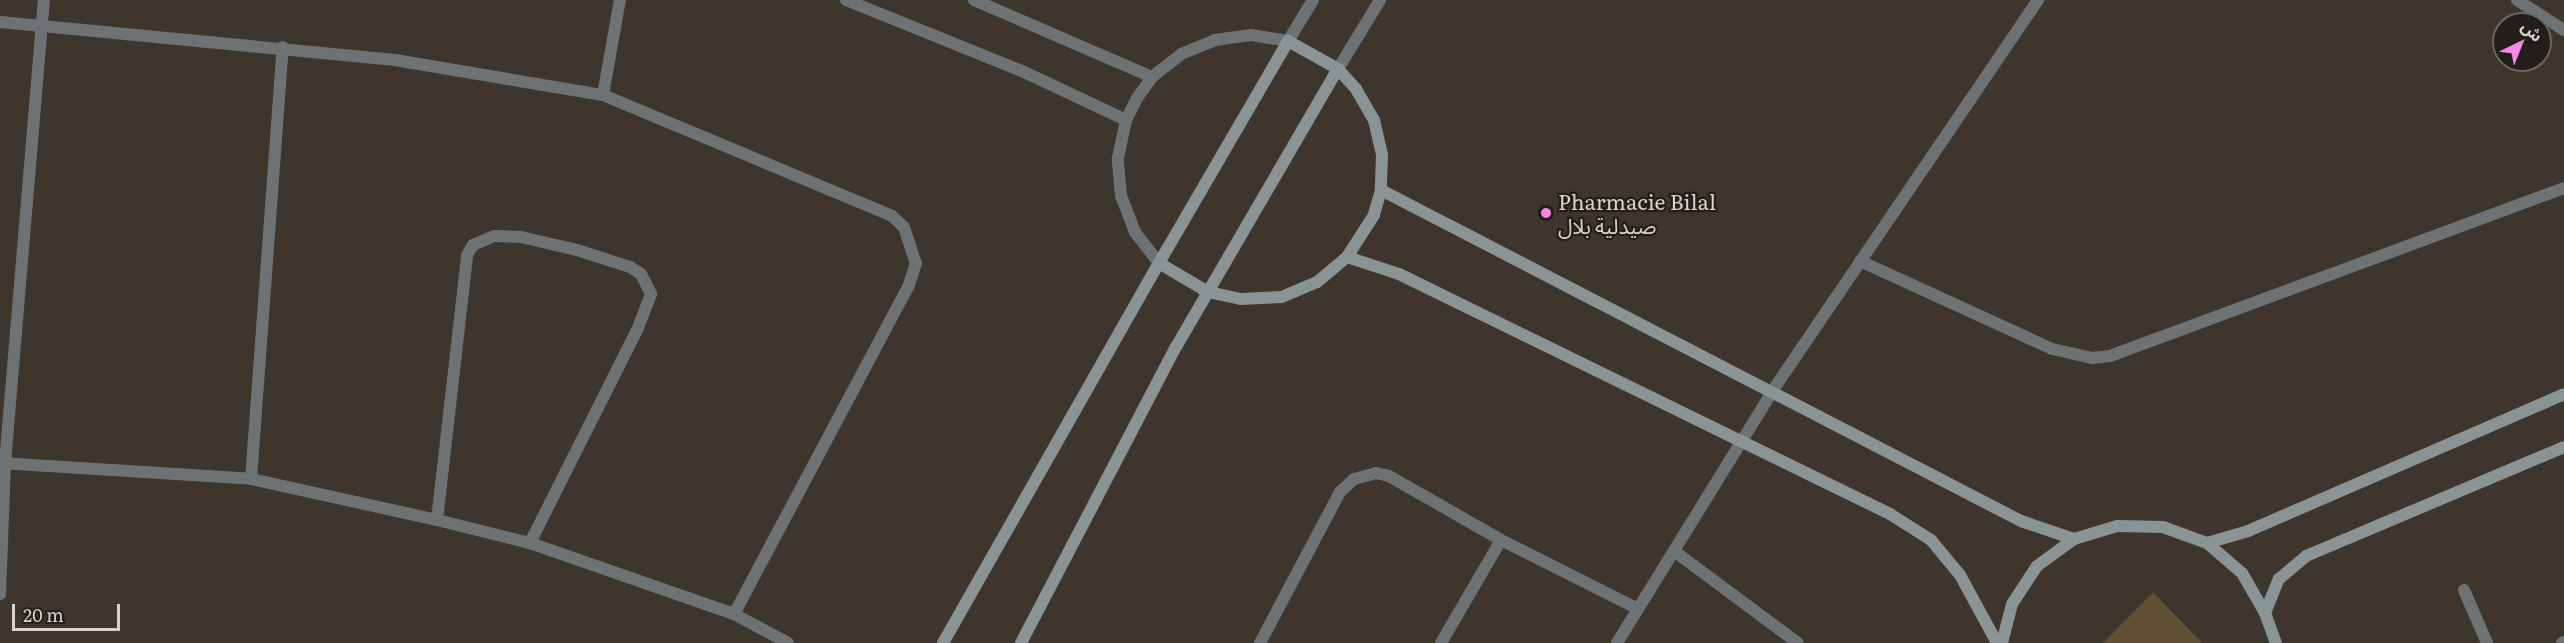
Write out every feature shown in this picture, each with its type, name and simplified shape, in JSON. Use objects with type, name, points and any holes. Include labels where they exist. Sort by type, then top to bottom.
[{"type":"main road","points":[[943,643],[1159,263],[1288,41],[1338,69],[1356,89],[1374,120],[1382,155],[1381,190],[1374,215],[1347,257],[1317,282],[1281,297],[1241,299],[1208,292],[1159,263]]},
{"type":"main road","points":[[1021,643],[1208,292],[1338,69]]},
{"type":"main road","points":[[1381,190],[1773,390],[2021,521],[2074,539]]},
{"type":"main road","points":[[1347,257],[1399,274],[1890,514],[1930,540],[1960,575],[1999,643]]},
{"type":"main road","points":[[2207,543],[2248,531],[2564,394]]},
{"type":"main road","points":[[2265,613],[2279,579],[2306,556],[2564,447]]},
{"type":"main road","points":[[1999,643],[2012,604],[2037,566],[2074,539],[2118,526],[2163,527],[2207,543],[2242,573],[2265,613],[2276,643]]},
{"type":"street","points":[[0,594],[2,463],[44,0]]},
{"type":"street","points":[[603,95],[620,0]]},
{"type":"street","points":[[846,0],[1022,71],[1126,120]]},
{"type":"street","points":[[974,0],[1152,77]]},
{"type":"street","points":[[1159,263],[1135,232],[1121,196],[1118,158],[1126,120],[1152,77],[1181,54],[1215,40],[1251,35],[1288,41],[1313,0]]},
{"type":"street","points":[[1338,69],[1380,0]]},
{"type":"street","points":[[1617,643],[1773,390],[2038,0]]},
{"type":"street","points":[[2517,0],[2564,30]]},
{"type":"street","points":[[0,22],[43,23],[395,60],[603,95],[892,216],[904,227],[916,263],[908,287],[734,614]]},
{"type":"street","points":[[251,479],[283,47]]},
{"type":"street","points":[[1860,261],[2052,349],[2093,358],[2110,356],[2564,188]]},
{"type":"street","points":[[437,520],[467,255],[473,245],[494,236],[520,237],[577,250],[630,267],[641,274],[651,294],[637,330],[530,543]]},
{"type":"street","points":[[2,463],[251,479],[437,520],[530,543],[734,614],[788,643]]},
{"type":"street","points":[[1260,643],[1340,492],[1354,479],[1376,473],[1389,476],[1501,540],[1638,609]]},
{"type":"street","points":[[1441,643],[1501,540]]},
{"type":"street","points":[[1674,551],[1798,643]]},
{"type":"street","points":[[2464,590],[2487,643]]},
{"type":"building","points":[[2153,592],[2202,643],[2103,643]]},
{"type":"place","name":"Pharmacie Bilal صيدلية بلال","points":[[1546,213]]}]
